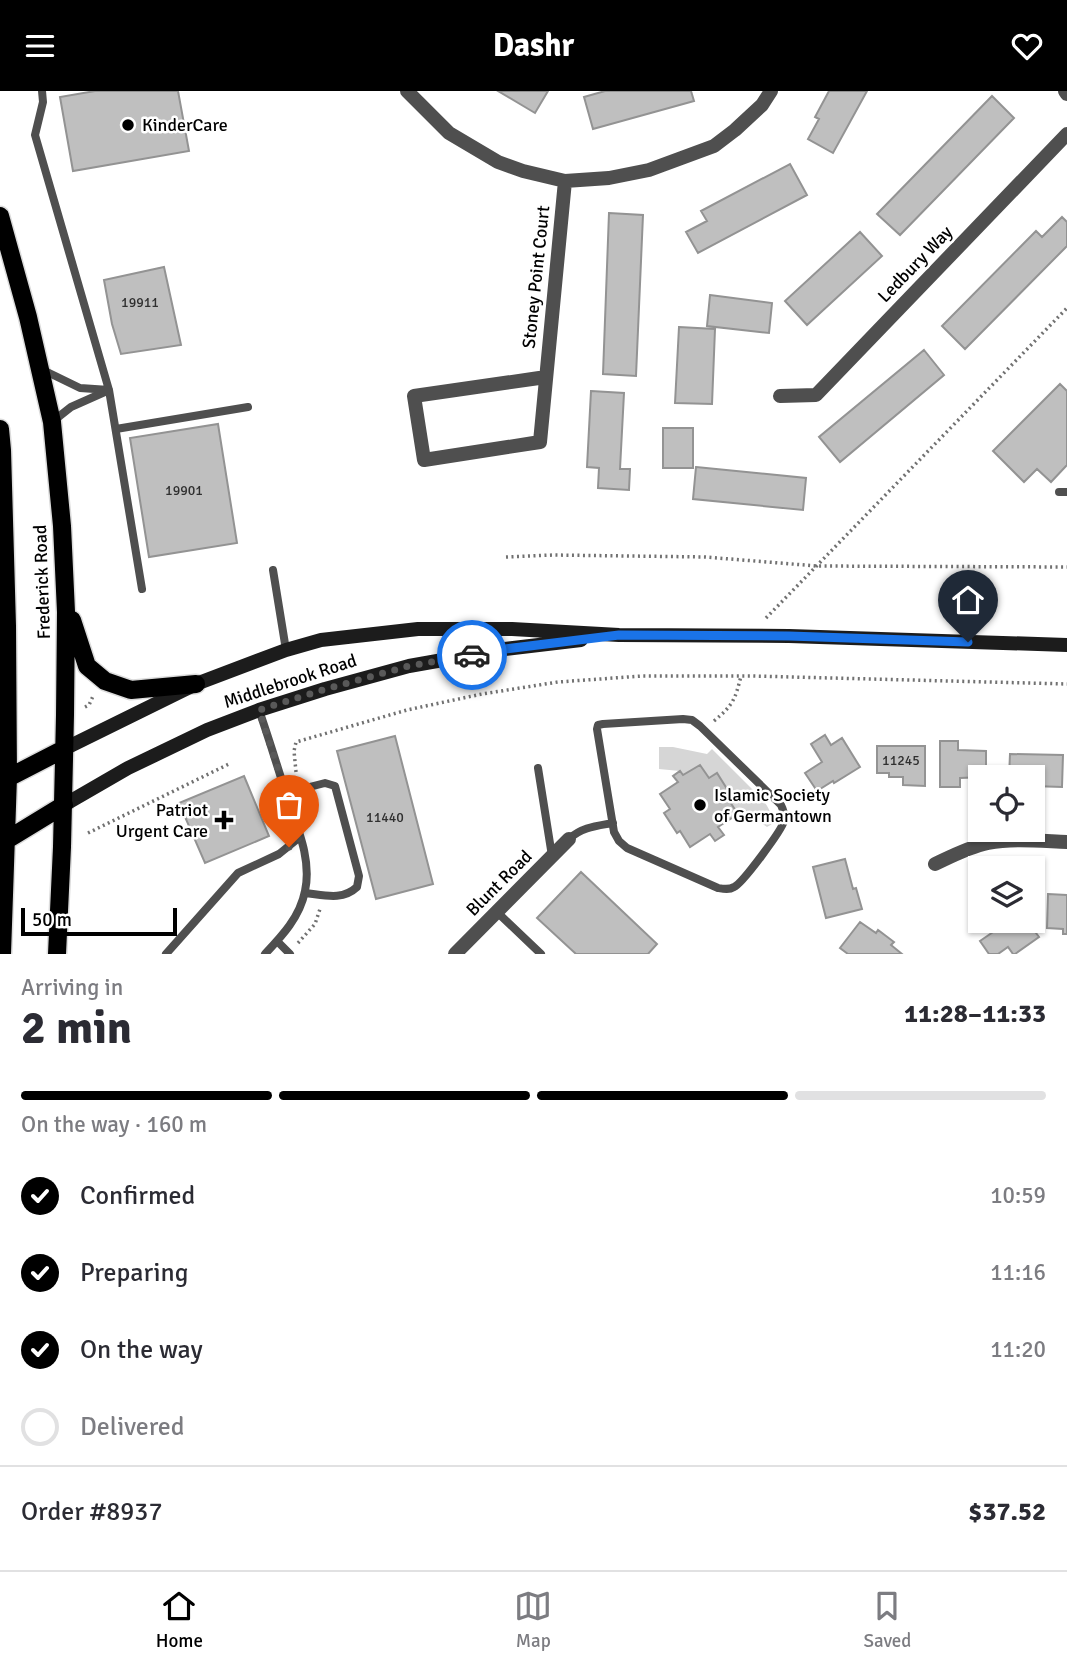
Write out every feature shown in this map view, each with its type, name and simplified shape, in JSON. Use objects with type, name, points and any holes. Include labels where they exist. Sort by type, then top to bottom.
[{"type":"main road","name":"Frederick Road","points":[[0,216],[29,317],[52,422],[62,526],[65,598],[64,805],[57,954]]},
{"type":"main road","name":"Frederick Road","points":[[0,429],[6,601],[2,954]]},
{"type":"main road","points":[[65,598],[87,666],[105,681],[131,690],[196,684]]},
{"type":"main road","name":"Middlebrook Road","points":[[4,779],[64,748]]},
{"type":"main road","name":"Middlebrook Road","points":[[3,841],[64,805]]},
{"type":"street","points":[[407,91],[449,133],[499,162],[565,181],[609,178],[649,170],[713,146],[762,105],[771,91]]},
{"type":"street","name":"Ledbury Way","points":[[780,396],[816,395],[1067,134]]},
{"type":"street","name":"Stoney Point Court","points":[[546,377],[414,396],[424,460],[540,442],[565,181]]},
{"type":"street","name":"Middlebrook Road","points":[[64,748],[196,684],[286,650],[321,641],[418,629],[512,629],[619,635],[749,635],[1067,645]]},
{"type":"street","name":"Middlebrook Road","points":[[64,805],[128,768],[207,730],[326,689],[409,666],[505,649],[619,635]]},
{"type":"street","name":"Blunt Road","points":[[460,952],[569,839]]},
{"type":"street","points":[[935,864],[988,843],[1067,842]]},
{"type":"lane","points":[[42,91],[43,102],[35,135],[109,390],[142,589]]},
{"type":"lane","points":[[40,369],[80,388],[109,390]]},
{"type":"lane","points":[[52,422],[71,407],[109,390]]},
{"type":"lane","points":[[116,429],[248,407]]},
{"type":"lane","points":[[273,570],[286,650]]},
{"type":"lane","points":[[259,710],[300,837],[307,880],[296,915],[265,954]]},
{"type":"lane","points":[[682,719],[692,720],[705,730],[781,805],[785,815],[782,827],[741,882],[731,888],[718,888],[627,848],[616,837],[613,823],[598,725],[682,719]]},
{"type":"lane","points":[[538,768],[552,856]]},
{"type":"lane","points":[[286,793],[326,783],[335,786],[359,876],[357,887],[344,895],[305,893]]},
{"type":"lane","points":[[569,839],[585,828],[613,823]]},
{"type":"lane","points":[[166,954],[238,873],[279,855],[300,837]]},
{"type":"lane","points":[[497,912],[541,954]]},
{"type":"lane","points":[[277,941],[290,954]]},
{"type":"path","points":[[749,635],[1067,308]]},
{"type":"path","points":[[506,557],[705,557],[817,566],[1067,566]]},
{"type":"path","points":[[296,742],[407,710],[558,682],[642,676],[1067,684]]},
{"type":"path","points":[[705,730],[732,704],[741,677]]},
{"type":"path","points":[[80,708],[89,705],[97,689]]},
{"type":"path","points":[[88,833],[231,763]]},
{"type":"shaded area","points":[[659,747],[707,754],[712,749],[763,800],[770,811],[772,824],[767,827],[751,816],[740,817],[730,802],[733,800],[709,778],[659,769]]},
{"type":"building","name":"KinderCare","points":[[95,91],[178,91],[189,151],[73,171],[60,97]]},
{"type":"building","points":[[498,91],[548,91],[535,113]]},
{"type":"building","points":[[605,91],[691,91],[694,101],[593,129],[584,97]]},
{"type":"building","points":[[829,91],[867,91],[833,153],[808,139],[819,119],[815,117]]},
{"type":"building","points":[[992,96],[1014,118],[900,235],[877,214]]},
{"type":"building","points":[[790,164],[807,195],[698,253],[686,232],[707,221],[701,211]]},
{"type":"building","points":[[609,213],[643,215],[636,376],[603,374]]},
{"type":"building","points":[[1062,217],[1067,222],[1067,246],[965,349],[942,326],[1036,231],[1042,237]]},
{"type":"building","points":[[860,232],[882,256],[807,325],[785,301]]},
{"type":"building","points":[[164,267],[181,345],[121,354],[104,280]]},
{"type":"building","points":[[710,295],[772,303],[769,333],[707,326]]},
{"type":"building","points":[[679,327],[715,329],[712,404],[675,403]]},
{"type":"building","points":[[924,350],[944,375],[840,462],[819,437]]},
{"type":"building","points":[[1060,384],[1067,391],[1067,465],[1051,482],[1037,469],[1024,482],[993,451]]},
{"type":"building","points":[[591,391],[624,393],[620,469],[630,469],[629,490],[598,488],[599,468],[587,467]]},
{"type":"building","points":[[218,424],[237,543],[149,557],[130,438]]},
{"type":"building","points":[[663,428],[693,428],[693,468],[663,468]]},
{"type":"building","points":[[696,467],[806,478],[803,510],[693,499]]},
{"type":"building","points":[[825,735],[831,745],[842,738],[860,767],[817,791],[805,773],[822,762],[811,744]]},
{"type":"building","points":[[395,736],[433,884],[376,899],[337,751]]},
{"type":"building","points":[[940,741],[958,741],[958,750],[986,751],[986,765],[968,765],[968,778],[960,778],[960,787],[940,787]]},
{"type":"building","points":[[877,746],[925,746],[925,786],[903,785],[903,777],[889,777],[889,773],[877,773]]},
{"type":"building","points":[[1010,754],[1063,755],[1062,787],[1045,786],[1045,765],[1010,765]]},
{"type":"building","name":"Islamic Society of Germantown","points":[[700,765],[709,778],[717,773],[734,800],[730,802],[738,814],[718,827],[724,835],[715,841],[710,834],[690,847],[664,813],[670,809],[660,794],[678,782],[673,776],[680,771],[683,775]]},
{"type":"building","name":"Patriot Urgent Care","points":[[244,776],[269,836],[205,863],[179,803]]},
{"type":"building","points":[[845,859],[862,909],[826,918],[813,867]]},
{"type":"building","points":[[581,872],[657,944],[648,954],[576,954],[537,918]]},
{"type":"building","points":[[1048,894],[1067,895],[1067,934],[1063,934],[1063,929],[1047,928]]},
{"type":"building","points":[[860,922],[876,933],[878,930],[894,942],[891,945],[902,954],[848,954],[840,948]]},
{"type":"building","points":[[992,933],[1036,933],[1039,937],[1015,954],[1008,947],[998,954],[989,954],[980,941]]},
{"type":"way so far","points":[[289,847],[300,837],[259,710],[409,666],[472,655]]},
{"type":"place","name":"KinderCare","points":[[128,125]]},
{"type":"place","name":"Islamic Society of Germantown","points":[[700,805]]},
{"type":"place","name":"Patriot Urgent Care","points":[[224,820]]},
{"type":"route","points":[[472,655],[619,635],[789,636],[968,642]]}]
